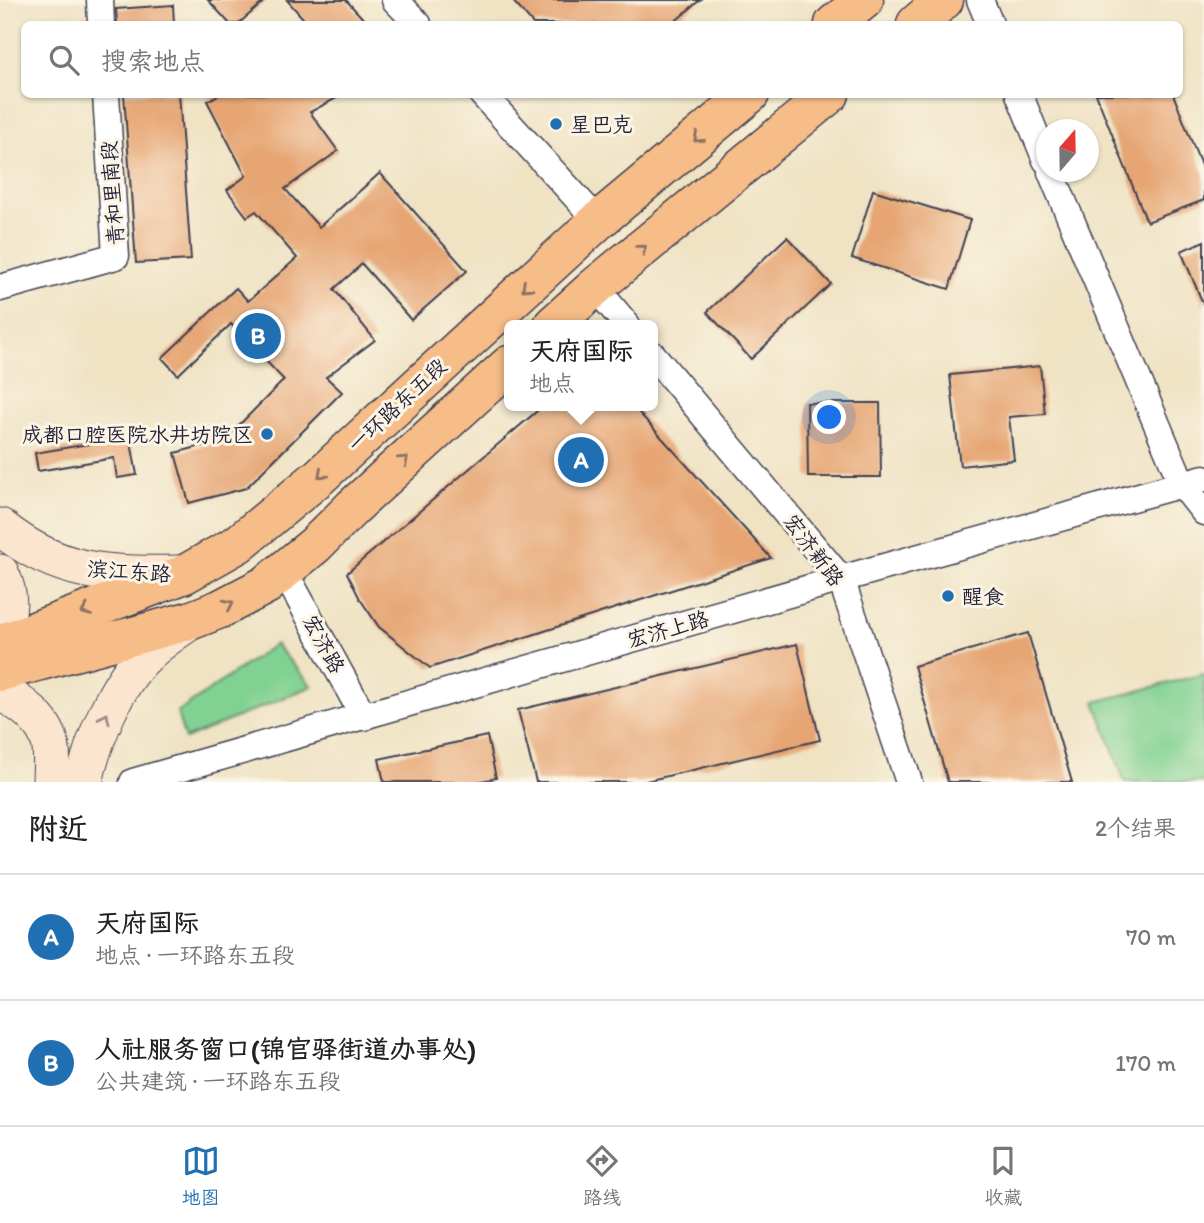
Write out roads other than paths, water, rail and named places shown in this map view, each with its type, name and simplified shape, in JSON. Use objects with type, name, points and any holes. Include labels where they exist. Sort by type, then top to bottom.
[{"type":"main road","points":[[838,21],[864,0]]},
{"type":"main road","points":[[920,21],[944,0]]},
{"type":"main road","name":"一环路东五段","points":[[0,644],[185,574],[212,560],[261,527],[598,221],[745,98]]},
{"type":"main road","points":[[559,320],[825,98]]},
{"type":"main road","points":[[0,672],[192,620],[266,585],[315,545],[504,370]]},
{"type":"main road","name":"滨江东路","points":[[0,527],[42,554],[90,572],[119,575],[185,574]]},
{"type":"main road","points":[[0,573],[7,586],[9,598],[8,613],[0,634]]},
{"type":"main road","points":[[84,782],[99,731],[122,686],[145,655],[192,620]]},
{"type":"main road","points":[[0,692],[21,704],[37,720],[50,740],[51,782]]},
{"type":"street","points":[[100,0],[101,21]]},
{"type":"street","points":[[395,0],[415,21]]},
{"type":"street","points":[[980,0],[989,21]]},
{"type":"street","name":"青和里南段","points":[[0,288],[116,256],[106,98]]},
{"type":"street","points":[[486,98],[598,221]]},
{"type":"street","points":[[1021,98],[1036,136]]},
{"type":"street","points":[[1056,182],[1193,481],[1204,512]]},
{"type":"street","points":[[595,287],[623,320]]},
{"type":"street","name":"宏济新路","points":[[658,361],[841,579],[909,782]]},
{"type":"street","name":"宏济上路","points":[[133,782],[1193,481]]},
{"type":"street","name":"宏济路","points":[[284,571],[364,717]]},
{"type":"place","name":"星巴克","points":[[556,124]]},
{"type":"place","name":"人社服务窗口(锦官驿街道办事处)","points":[[258,336]]},
{"type":"place","name":"成都口腔医院水井坊院区","points":[[267,434]]},
{"type":"place","name":"天府国际","points":[[581,460]]},
{"type":"place","name":"醒食","points":[[948,596]]}]
